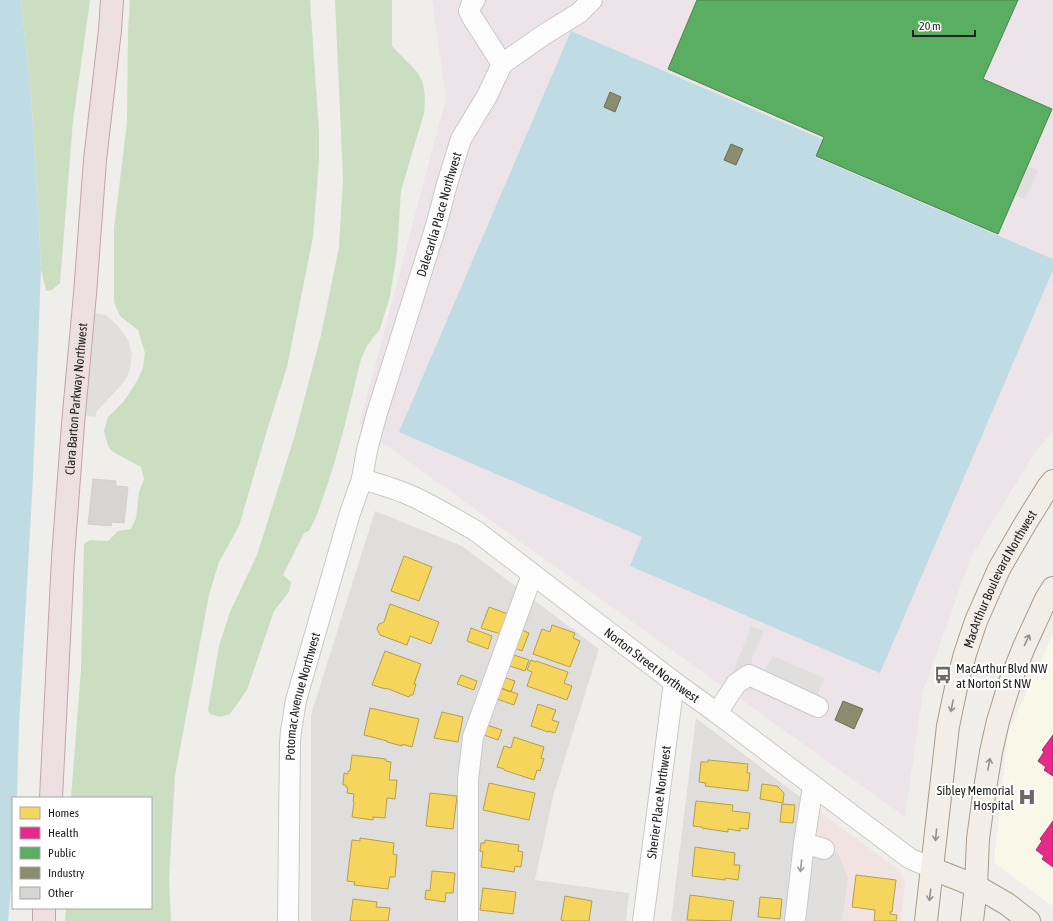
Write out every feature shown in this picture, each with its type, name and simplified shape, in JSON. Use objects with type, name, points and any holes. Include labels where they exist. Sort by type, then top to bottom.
[{"type":"highway","name":"Clara Barton Parkway Northwest","points":[[50,797],[63,558],[73,424],[86,294],[95,160],[112,0]]},
{"type":"highway","points":[[44,909],[44,921]]},
{"type":"main road","name":"MacArthur Boulevard Northwest","points":[[926,921],[948,726],[965,654],[976,621],[999,569],[1053,480]]},
{"type":"main road","points":[[972,921],[976,886],[978,839],[991,752],[998,721],[1024,647],[1051,597]]},
{"type":"main road","points":[[933,869],[976,886],[1007,904],[1029,921]]},
{"type":"street","points":[[475,0],[469,11],[502,64]]},
{"type":"street","points":[[568,0],[580,0]]},
{"type":"street","name":"Dalecarlia Place Northwest","points":[[362,478],[367,450],[377,413],[462,139],[487,96],[502,64],[545,34],[579,13],[592,0]]},
{"type":"street","name":"Norton Street Northwest","points":[[362,478],[406,494],[451,516],[476,531],[532,575],[909,858],[933,869]]},
{"type":"street","name":"Potomac Avenue Northwest","points":[[288,921],[290,756],[293,712],[350,512],[362,478]]},
{"type":"street","points":[[468,921],[468,780],[473,737],[532,575]]},
{"type":"street","points":[[717,713],[736,684],[749,675],[818,707]]},
{"type":"street","name":"Sherier Place Northwest","points":[[643,921],[674,682]]},
{"type":"street","points":[[795,921],[802,900],[804,843],[813,786]]},
{"type":"street","points":[[804,843],[824,848]]},
{"type":"shaded area","points":[[432,0],[1053,0],[1053,432],[1035,452],[971,557],[923,691],[905,817],[359,426],[446,98]]},
{"type":"shaded area","points":[[1027,166],[1038,170],[1025,200],[1012,193]]},
{"type":"shaded area","points":[[94,313],[106,315],[118,326],[128,340],[132,354],[130,369],[125,381],[97,411],[95,417],[85,415]]},
{"type":"shaded area","points":[[375,511],[462,546],[599,649],[554,793],[535,880],[629,893],[626,921],[311,921],[311,715]]},
{"type":"shaded area","points":[[750,626],[764,631],[752,659],[752,665],[755,669],[761,671],[766,668],[773,656],[824,678],[818,695],[828,701],[821,718],[755,690],[745,690],[739,693],[727,685],[750,630]]},
{"type":"shaded area","name":"Sibley Memorial Hospital","points":[[1053,634],[1053,907],[994,862],[1008,733]]},
{"type":"shaded area","points":[[696,718],[804,800],[787,921],[671,921]]},
{"type":"shaded area","points":[[804,800],[900,871],[905,883],[901,921],[787,921]]},
{"type":"shaded area","points":[[811,832],[818,841],[838,853],[848,878],[842,921],[799,921]]},
{"type":"green space","points":[[21,0],[90,0],[73,121],[60,283],[52,290],[46,291],[41,269],[31,95]]},
{"type":"green space","points":[[130,0],[310,0],[319,132],[319,161],[313,237],[287,367],[239,526],[219,562],[209,595],[175,775],[169,879],[171,921],[65,921],[66,909],[152,909],[152,797],[71,797],[81,669],[84,544],[90,540],[108,541],[118,531],[131,529],[136,518],[139,492],[144,479],[141,467],[113,452],[108,446],[104,431],[108,417],[124,401],[137,381],[143,368],[145,353],[138,330],[120,316],[114,302],[114,229],[127,122],[128,31]]},
{"type":"green space","points":[[335,0],[392,0],[392,46],[418,73],[423,83],[425,98],[424,113],[401,191],[397,253],[390,296],[380,329],[367,346],[361,359],[329,480],[312,525],[309,531],[304,533],[283,575],[291,582],[289,592],[274,611],[247,690],[230,714],[220,717],[210,714],[208,710],[219,646],[230,612],[257,555],[294,438],[321,335],[339,247],[343,178]]},
{"type":"water","points":[[0,0],[21,0],[31,95],[41,269],[33,478],[19,725],[17,797],[12,797],[12,877],[8,921],[0,921]]},
{"type":"water","points":[[571,31],[822,139],[815,157],[1053,259],[1053,270],[880,673],[630,566],[642,537],[399,432]]},
{"type":"building: Homes","points":[[404,556],[432,567],[419,601],[391,591]]},
{"type":"building: Homes","points":[[390,604],[439,622],[431,644],[410,636],[407,645],[380,635],[377,629],[379,624],[384,622]]},
{"type":"building: Homes","points":[[489,607],[508,614],[501,634],[481,628]]},
{"type":"building: Homes","points":[[552,625],[575,633],[573,638],[580,641],[570,667],[533,654],[542,629],[550,632]]},
{"type":"building: Homes","points":[[471,628],[492,636],[488,649],[467,641]]},
{"type":"building: Homes","points":[[520,629],[529,633],[522,651],[512,647]]},
{"type":"building: Homes","points":[[385,651],[421,664],[414,684],[416,684],[413,695],[410,695],[409,697],[386,688],[372,685]]},
{"type":"building: Homes","points":[[511,654],[529,660],[525,671],[507,665]]},
{"type":"building: Homes","points":[[531,660],[568,672],[564,683],[572,686],[567,700],[527,686],[532,672],[527,670]]},
{"type":"building: Homes","points":[[461,675],[477,681],[474,690],[457,684]]},
{"type":"building: Homes","points":[[497,675],[515,681],[511,692],[494,686]]},
{"type":"building: Homes","points":[[501,688],[518,694],[514,705],[497,699]]},
{"type":"building: Homes","points":[[538,704],[556,710],[552,720],[559,722],[555,733],[531,726]]},
{"type":"building: Homes","points":[[370,708],[419,719],[412,747],[402,744],[402,746],[364,735]]},
{"type":"building: Homes","points":[[442,712],[463,717],[458,742],[434,738]]},
{"type":"building: Homes","points":[[487,725],[502,730],[498,740],[484,735]]},
{"type":"building: Homes","points":[[514,737],[544,747],[541,758],[544,759],[540,771],[537,770],[534,780],[497,767],[504,746],[511,748]]},
{"type":"building: Homes","points":[[352,755],[386,759],[386,761],[391,762],[389,780],[397,780],[395,799],[387,798],[385,818],[373,817],[373,820],[352,817],[354,794],[347,793],[348,788],[346,785],[343,785],[344,773],[348,774],[348,771],[350,771]]},
{"type":"building: Homes","points":[[708,760],[748,764],[747,773],[750,773],[748,791],[705,786],[706,783],[699,782],[701,762],[708,762]]},
{"type":"building: Homes","points":[[489,783],[535,793],[529,820],[483,810]]},
{"type":"building: Homes","points":[[762,784],[777,786],[784,793],[783,803],[760,799]]},
{"type":"building: Homes","points":[[430,793],[457,796],[453,829],[426,826]]},
{"type":"building: Homes","points":[[696,801],[733,805],[732,811],[750,813],[748,829],[740,828],[740,831],[728,829],[728,832],[693,826]]},
{"type":"building: Homes","points":[[782,804],[795,805],[793,823],[780,822]]},
{"type":"building: Homes","points":[[360,838],[394,843],[393,854],[397,855],[395,877],[390,877],[388,889],[354,885],[355,882],[347,881],[352,840],[360,841]]},
{"type":"building: Homes","points":[[485,840],[519,845],[518,851],[523,852],[521,867],[515,866],[514,872],[481,867],[483,852],[480,851],[481,843],[485,843]]},
{"type":"building: Homes","points":[[695,847],[735,853],[734,865],[740,865],[738,880],[692,876]]},
{"type":"building: Homes","points":[[432,871],[455,873],[453,893],[446,893],[445,902],[425,899],[426,890],[430,891]]},
{"type":"building: Homes","points":[[856,875],[896,880],[892,912],[890,912],[890,914],[897,915],[896,921],[874,921],[875,910],[852,907]]},
{"type":"building: Homes","points":[[483,888],[516,892],[513,914],[480,910]]},
{"type":"building: Homes","points":[[690,895],[734,901],[731,921],[687,920]]},
{"type":"building: Homes","points":[[565,896],[592,901],[589,921],[561,920]]},
{"type":"building: Homes","points":[[760,897],[782,899],[780,919],[758,917]]},
{"type":"building: Homes","points":[[353,899],[377,902],[376,907],[390,908],[388,921],[350,921]]},
{"type":"building: Health","points":[[1053,735],[1053,776],[1044,770],[1046,767],[1038,761],[1044,752],[1042,750]]},
{"type":"building: Health","points":[[1053,821],[1053,867],[1042,859],[1044,856],[1036,850],[1042,841],[1040,839]]},
{"type":"building: Public","points":[[697,0],[1018,0],[983,79],[1052,109],[998,234],[816,156],[824,137],[668,69]]},
{"type":"building: Industry","points":[[610,92],[621,97],[615,112],[604,107]]},
{"type":"building: Industry","points":[[731,144],[743,149],[736,165],[724,160]]},
{"type":"building: Industry","points":[[843,701],[863,709],[854,729],[835,720]]},
{"type":"building: Other","points":[[93,479],[116,481],[116,486],[128,487],[124,523],[112,522],[111,526],[88,524]]},
{"type":"place","name":"MacArthur Blvd NW at Norton St NW","points":[[943,675]]},
{"type":"place","name":"Sibley Memorial Hospital","points":[[1027,797]]}]
